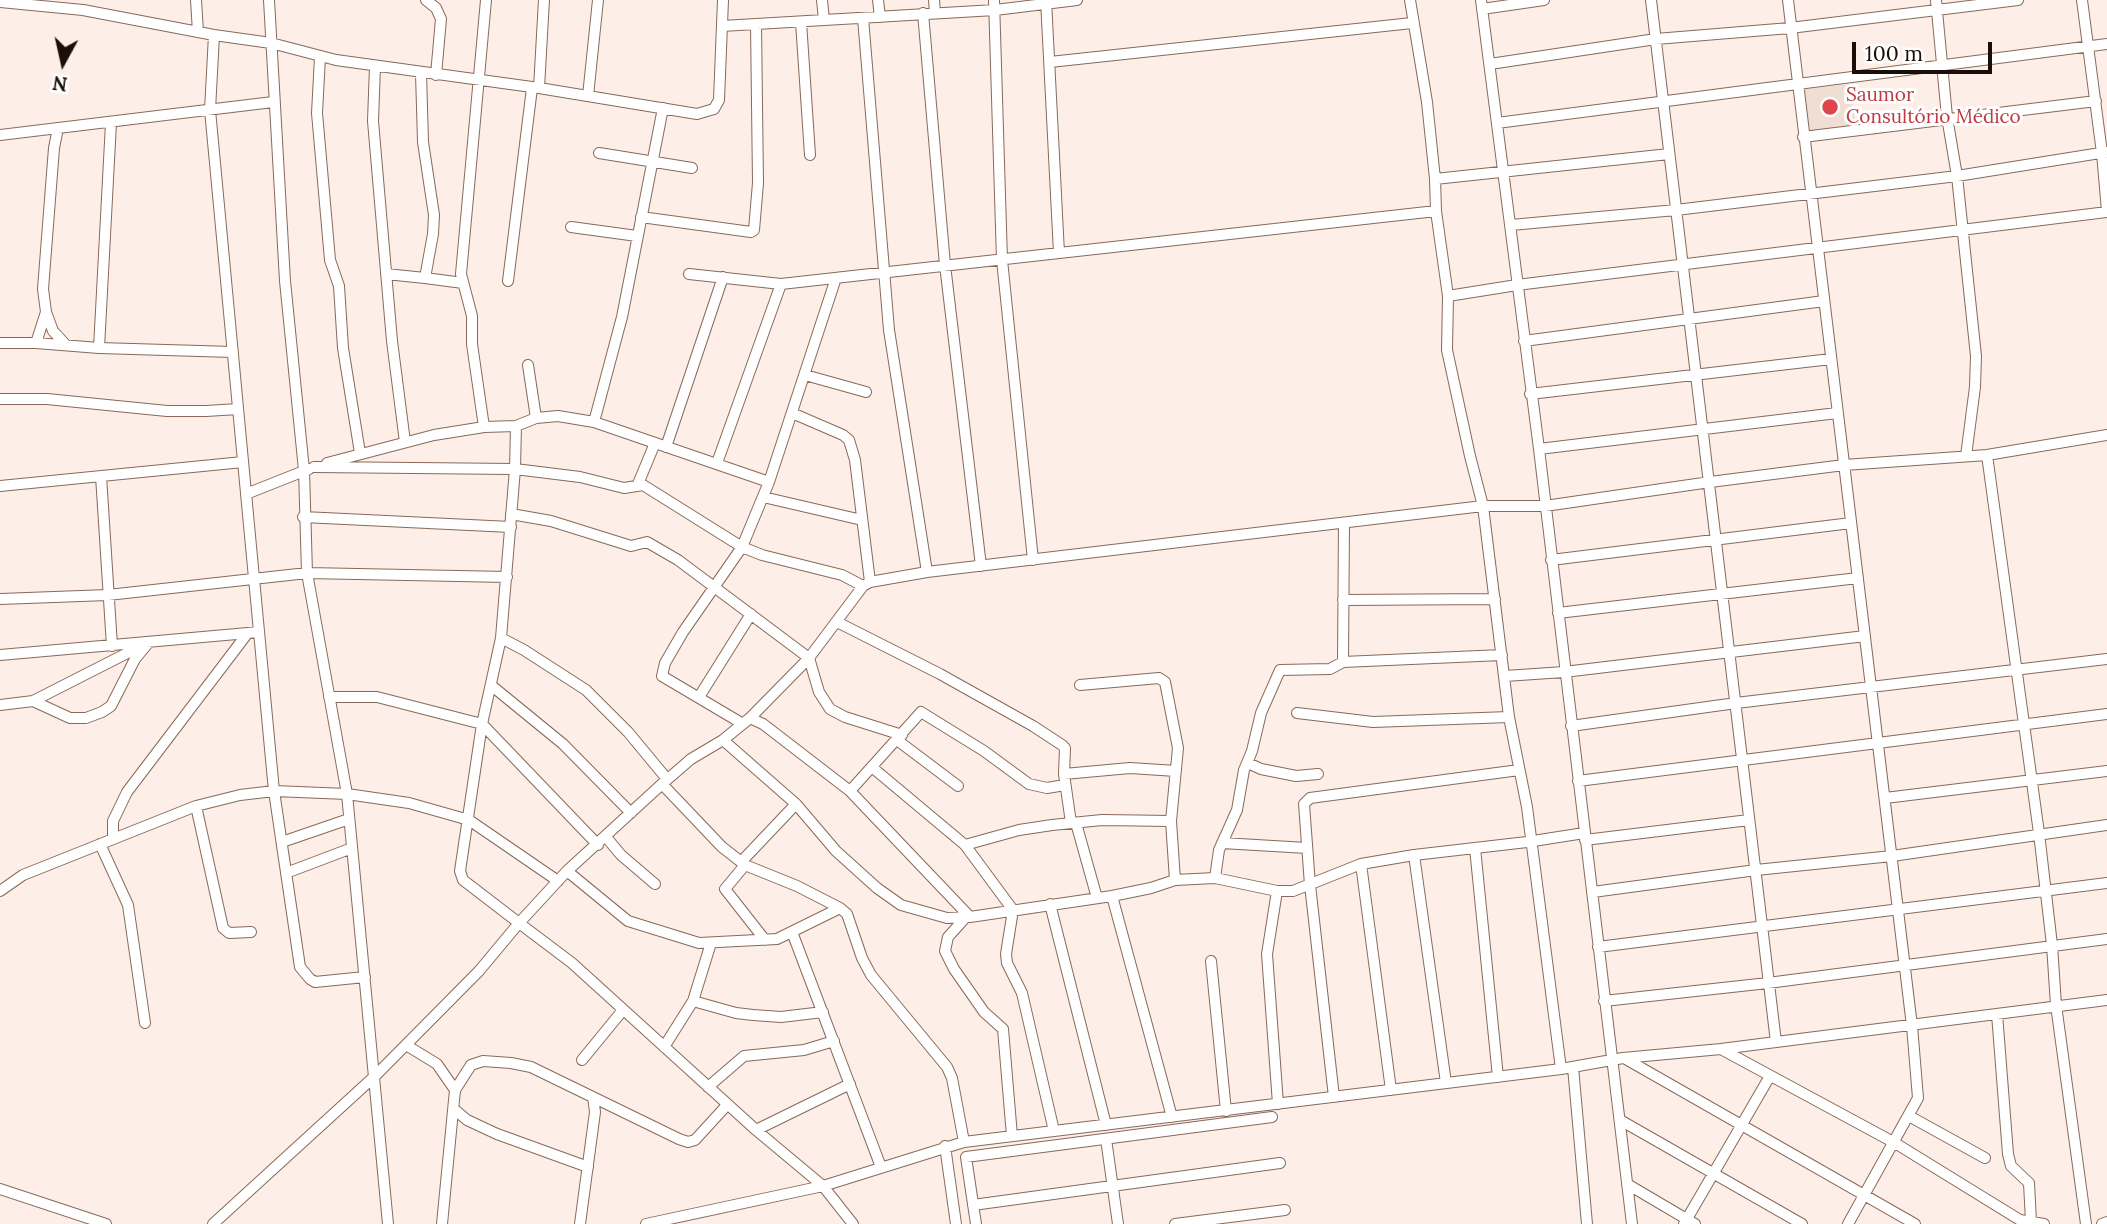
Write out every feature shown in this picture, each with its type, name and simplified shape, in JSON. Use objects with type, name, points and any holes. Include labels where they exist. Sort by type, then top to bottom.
[{"type":"street","points":[[196,0],[198,32]]},
{"type":"street","points":[[269,0],[285,281],[309,469],[303,517],[307,573],[347,794],[388,1224]]},
{"type":"street","points":[[426,0],[436,8],[440,19],[441,36],[436,75]]},
{"type":"street","points":[[484,427],[472,344],[472,316],[461,274],[486,0]]},
{"type":"street","points":[[508,281],[535,88],[544,0]]},
{"type":"street","points":[[588,96],[598,0]]},
{"type":"street","points":[[0,2],[83,10],[271,43],[320,57],[696,114],[714,109],[719,100],[723,0]]},
{"type":"street","points":[[822,0],[824,20]]},
{"type":"street","points":[[878,0],[880,17]]},
{"type":"street","points":[[934,0],[935,13]]},
{"type":"street","points":[[722,26],[935,13],[994,5],[1077,0]]},
{"type":"street","points":[[1409,0],[1427,102],[1436,211],[1448,296],[1447,350],[1483,506],[1509,717],[1532,841],[1561,1069]]},
{"type":"street","points":[[1544,0],[1481,4],[1539,449],[1604,1001],[1618,1059],[1620,1120],[1632,1224]]},
{"type":"street","points":[[1650,0],[1776,1042]]},
{"type":"street","points":[[1788,0],[1899,911],[1918,1098],[1849,1224]]},
{"type":"street","points":[[1490,64],[1656,39],[1790,28],[1936,4],[2018,0]]},
{"type":"street","points":[[1448,296],[2107,211],[2105,153],[2082,0]]},
{"type":"street","points":[[1047,2],[1059,253]]},
{"type":"street","points":[[1936,4],[1976,363],[1966,457]]},
{"type":"street","points":[[994,5],[1002,260],[1033,560]]},
{"type":"street","points":[[923,13],[945,265],[981,566]]},
{"type":"street","points":[[863,18],[889,330],[927,572]]},
{"type":"street","points":[[802,22],[810,155]]},
{"type":"street","points":[[1049,62],[1412,23]]},
{"type":"street","points":[[641,216],[751,232],[754,230],[758,183],[755,24]]},
{"type":"street","points":[[215,35],[210,110],[274,791],[300,967],[316,982],[365,977]]},
{"type":"street","points":[[1497,123],[2107,44]]},
{"type":"street","points":[[320,57],[317,113],[331,260],[339,286],[343,348],[360,453]]},
{"type":"street","points":[[375,66],[373,116],[386,274],[405,442]]},
{"type":"street","points":[[421,73],[423,142],[434,215],[425,278]]},
{"type":"street","points":[[1803,137],[1947,117],[2096,101]]},
{"type":"street","points":[[0,135],[273,102]]},
{"type":"street","points":[[594,422],[622,317],[663,108]]},
{"type":"street","points":[[99,348],[111,123]]},
{"type":"street","points":[[58,128],[54,148],[43,289],[46,312],[53,331],[66,345]]},
{"type":"street","points":[[599,153],[692,168]]},
{"type":"street","points":[[1511,226],[1957,176],[2105,153]]},
{"type":"street","points":[[1435,180],[1669,154]]},
{"type":"street","points":[[689,274],[781,284],[1436,211]]},
{"type":"street","points":[[571,227],[637,236]]},
{"type":"street","points":[[386,274],[463,284]]},
{"type":"street","points":[[666,447],[723,277]]},
{"type":"street","points":[[836,278],[769,482],[742,547],[665,663],[662,676],[747,721],[763,724],[850,791],[968,917]]},
{"type":"street","points":[[717,463],[781,284]]},
{"type":"street","points":[[1524,341],[1824,301]]},
{"type":"street","points":[[36,343],[46,312]]},
{"type":"street","points":[[0,343],[233,352]]},
{"type":"street","points":[[1530,394],[1831,359]]},
{"type":"street","points":[[528,365],[536,418]]},
{"type":"street","points":[[805,375],[866,392]]},
{"type":"street","points":[[0,399],[47,399],[167,411],[238,408]]},
{"type":"street","points":[[213,1224],[375,1076],[479,971],[567,871],[691,759],[723,740],[747,721],[809,658],[866,584],[862,520],[849,440],[792,413]]},
{"type":"street","points":[[1539,449],[1837,413]]},
{"type":"street","points":[[246,494],[309,469],[360,453],[484,427],[516,426],[536,418],[558,416],[594,422],[769,482]]},
{"type":"street","points":[[516,426],[512,514],[501,638],[482,724],[461,863],[463,880],[572,963],[727,1105],[823,1186],[853,1224]]},
{"type":"street","points":[[309,469],[515,469],[580,477],[624,488],[643,485],[742,547],[771,558],[842,575],[866,584],[927,572],[1483,506],[1545,506],[1844,466],[1987,455],[2107,435]]},
{"type":"street","points":[[638,484],[655,443]]},
{"type":"street","points":[[1987,455],[2039,833],[2056,1005],[2086,1224]]},
{"type":"street","points":[[0,486],[243,462]]},
{"type":"street","points":[[101,476],[112,646]]},
{"type":"street","points":[[763,497],[862,520]]},
{"type":"street","points":[[512,514],[551,520],[631,546],[647,542],[678,560],[809,658],[819,692],[830,709],[899,738],[958,786]]},
{"type":"street","points":[[303,517],[511,527]]},
{"type":"street","points":[[1343,662],[1344,523]]},
{"type":"street","points":[[1551,560],[1851,523]]},
{"type":"street","points":[[0,599],[108,595],[307,573],[507,577]]},
{"type":"street","points":[[1558,613],[1858,578]]},
{"type":"street","points":[[1343,600],[1495,599]]},
{"type":"street","points":[[699,697],[751,614]]},
{"type":"street","points":[[837,622],[940,674],[1054,739],[1065,748],[1065,780],[1073,823],[1097,898]]},
{"type":"street","points":[[0,655],[260,632]]},
{"type":"street","points":[[113,839],[113,821],[127,792],[247,634]]},
{"type":"street","points":[[1505,676],[1564,672],[1865,636]]},
{"type":"street","points":[[501,638],[586,691],[628,732],[665,782],[722,847],[743,863],[840,908],[851,921],[862,958],[871,975],[947,1067],[952,1078],[964,1142]]},
{"type":"street","points":[[33,701],[70,718],[86,718],[102,712],[111,706],[135,659],[149,642]]},
{"type":"street","points":[[0,705],[33,701],[149,642]]},
{"type":"street","points":[[1215,878],[1222,843],[1237,810],[1244,770],[1261,713],[1280,670],[1330,669],[1343,662],[1502,655]]},
{"type":"street","points":[[1571,726],[1735,703],[2107,659]]},
{"type":"street","points":[[1080,685],[1163,679],[1178,748],[1171,821],[1175,880]]},
{"type":"street","points":[[492,686],[563,744],[631,814]]},
{"type":"street","points":[[329,697],[385,698],[482,724],[602,841],[655,884]]},
{"type":"street","points":[[850,791],[921,712],[984,751],[1029,784],[1047,788],[1065,780],[1130,768],[1176,771]]},
{"type":"street","points":[[1297,713],[1389,723],[1509,717]]},
{"type":"street","points":[[1578,781],[2107,715]]},
{"type":"street","points":[[723,740],[796,804],[836,851],[877,888],[901,905],[947,918],[1112,896],[1175,880],[1215,878],[1276,891],[1293,891],[1361,864],[1414,855],[1749,820]]},
{"type":"street","points":[[1248,763],[1261,769],[1296,776],[1318,774]]},
{"type":"street","points":[[873,768],[965,845],[1013,911],[1007,963],[1022,993],[1054,1131]]},
{"type":"street","points":[[1334,1097],[1310,885],[1304,804],[1310,798],[1520,770]]},
{"type":"street","points":[[1885,797],[2107,771]]},
{"type":"street","points":[[0,891],[23,875],[195,806],[240,795],[274,791],[347,794],[409,803],[469,820],[558,881]]},
{"type":"street","points":[[765,940],[726,889],[743,863],[796,804]]},
{"type":"street","points":[[195,806],[223,928],[229,933],[251,932]]},
{"type":"street","points":[[282,842],[349,819]]},
{"type":"street","points":[[965,845],[1019,830],[1073,823],[1102,820],[1171,821]]},
{"type":"street","points":[[1593,892],[1756,870],[1892,856],[2107,825]]},
{"type":"street","points":[[1222,843],[1307,848]]},
{"type":"street","points":[[100,845],[128,905],[145,1023]]},
{"type":"street","points":[[286,873],[352,848]]},
{"type":"street","points":[[1475,848],[1498,1077]]},
{"type":"street","points":[[1414,855],[1446,1083]]},
{"type":"street","points":[[1361,864],[1391,1090]]},
{"type":"street","points":[[567,871],[636,925],[688,941],[711,943],[777,939],[840,908]]},
{"type":"street","points":[[1598,947],[2107,883]]},
{"type":"street","points":[[1276,891],[1267,954],[1278,1104]]},
{"type":"street","points":[[1112,896],[1172,1117]]},
{"type":"street","points":[[1050,904],[1106,1125]]},
{"type":"street","points":[[968,917],[948,937],[945,950],[954,969],[984,1012],[1003,1029],[1012,1136]]},
{"type":"street","points":[[792,932],[881,1167]]},
{"type":"street","points":[[1604,1001],[1768,983],[2052,944],[2107,939]]},
{"type":"street","points":[[664,1047],[693,1001],[711,943]]},
{"type":"street","points":[[1210,961],[1226,1111]]},
{"type":"street","points":[[649,1224],[823,1186],[964,1142],[2107,1000]]},
{"type":"street","points":[[693,1001],[753,1015],[780,1017],[823,1012]]},
{"type":"street","points":[[582,1060],[624,1010]]},
{"type":"street","points":[[1997,1014],[2008,1154],[2011,1166],[2029,1183],[2022,1222]]},
{"type":"street","points":[[708,1087],[744,1056],[804,1050],[834,1041]]},
{"type":"street","points":[[406,1045],[437,1064],[455,1090]]},
{"type":"street","points":[[1721,1049],[1895,1143],[2022,1222],[2044,1224]]},
{"type":"street","points":[[1618,1059],[1742,1125],[1915,1224]]},
{"type":"street","points":[[442,1224],[455,1090],[471,1065],[483,1061],[531,1068],[688,1142],[695,1140],[727,1105]]},
{"type":"street","points":[[1573,1067],[1587,1224]]},
{"type":"street","points":[[1627,1184],[1688,1222],[1770,1076]]},
{"type":"street","points":[[756,1130],[850,1084]]},
{"type":"street","points":[[580,1224],[595,1112],[593,1097]]},
{"type":"street","points":[[454,1109],[467,1119],[497,1134],[588,1167]]},
{"type":"street","points":[[1909,1116],[1985,1158]]},
{"type":"street","points":[[976,1224],[966,1157],[1272,1117]]},
{"type":"street","points":[[1620,1120],[1802,1224]]},
{"type":"street","points":[[1106,1139],[1118,1224]]},
{"type":"street","points":[[945,1146],[956,1224]]},
{"type":"street","points":[[973,1205],[1280,1163]]},
{"type":"street","points":[[0,1189],[106,1224]]},
{"type":"street","points":[[1175,1224],[1285,1210]]},
{"type":"shaded area","name":"Saumor Consultório Médico","points":[[1850,84],[1856,126],[1810,132],[1804,89]]},
{"type":"place","name":"Saumor Consultório Médico","points":[[1830,107]]}]
